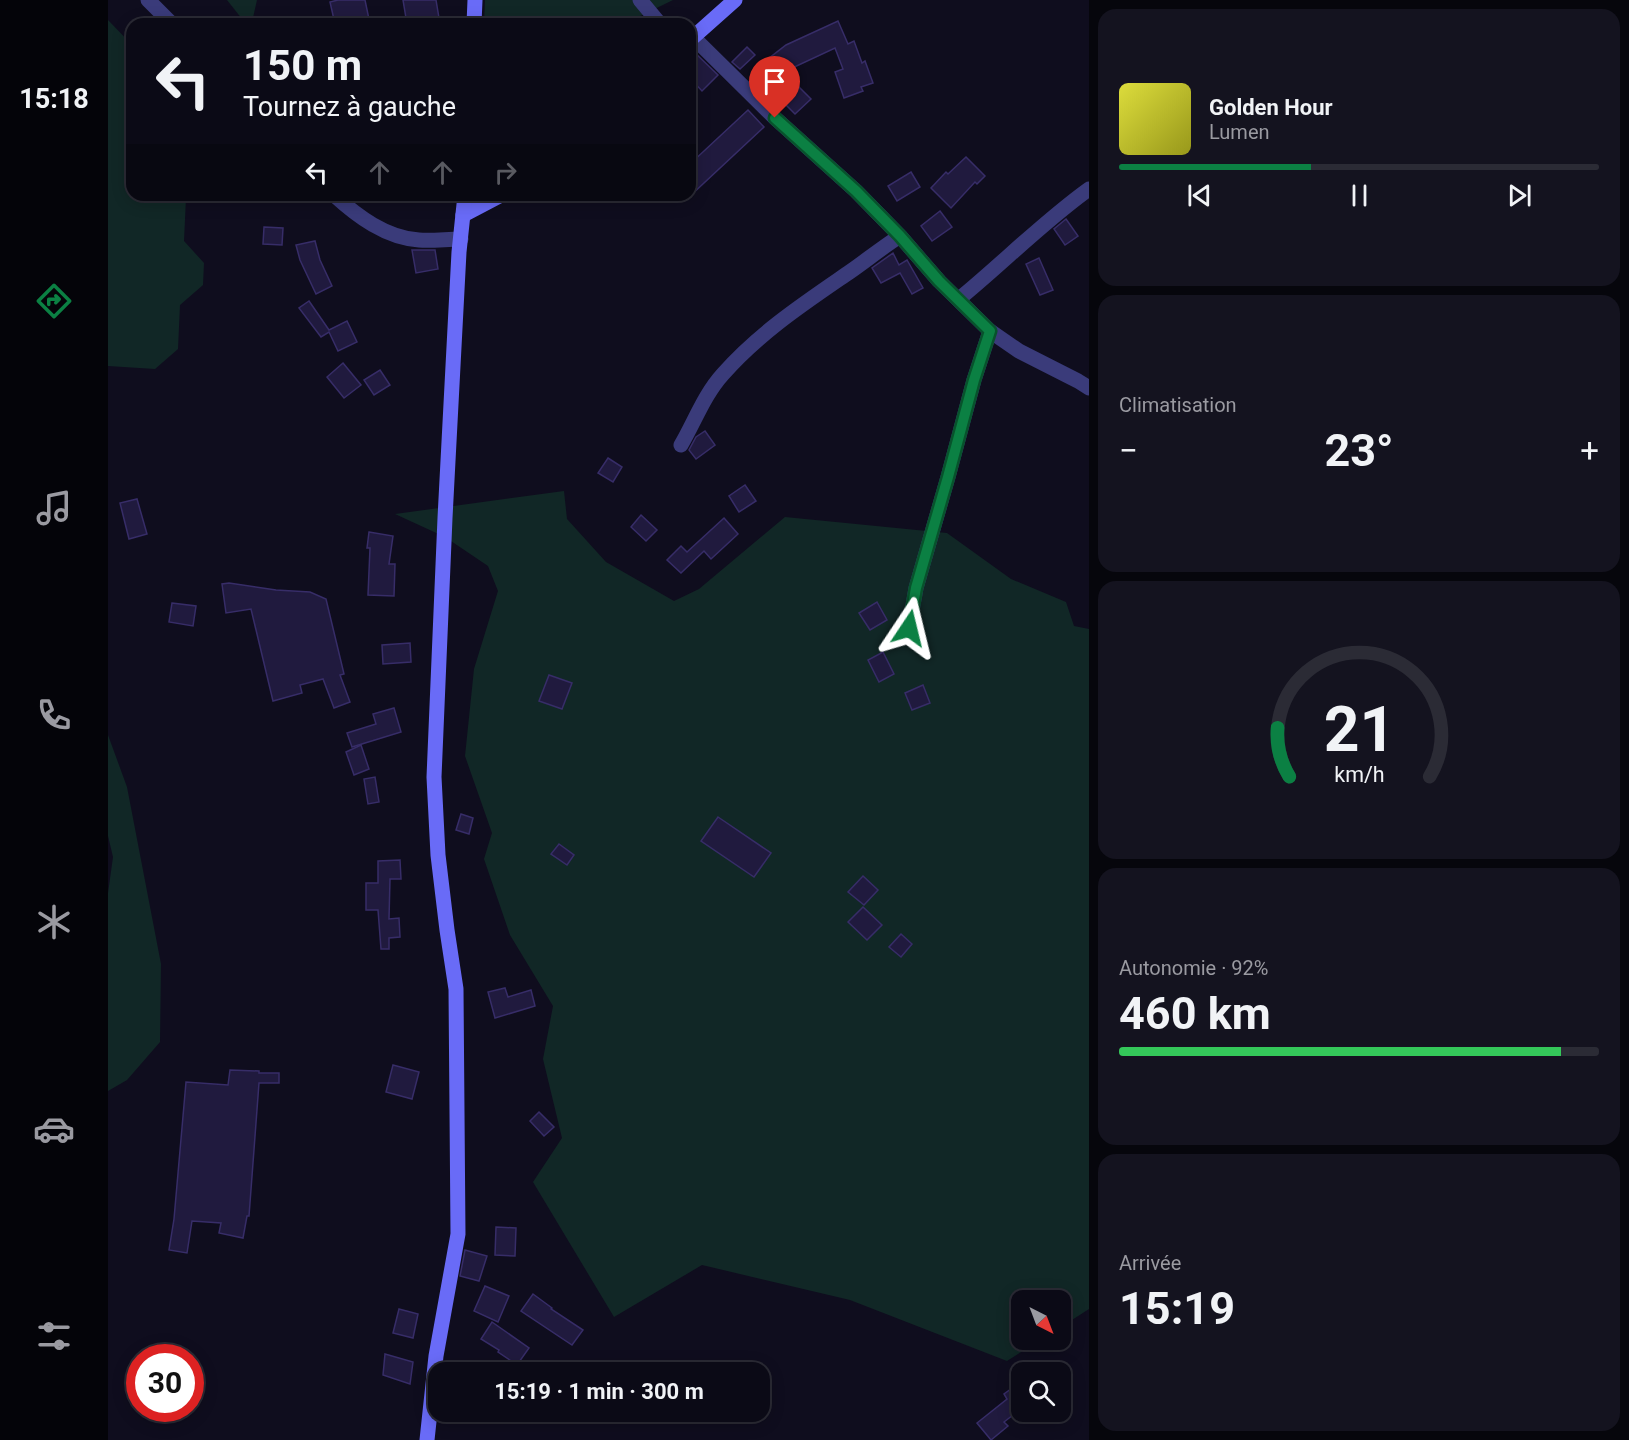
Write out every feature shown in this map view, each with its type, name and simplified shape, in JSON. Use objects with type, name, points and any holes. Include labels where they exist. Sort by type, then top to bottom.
[{"type":"street","points":[[148,0],[166,18]]},
{"type":"street","points":[[474,18],[475,0]]},
{"type":"street","points":[[640,0],[655,18]]},
{"type":"street","points":[[696,34],[735,0]]},
{"type":"street","points":[[696,42],[775,118],[856,191],[900,236],[939,281],[990,331],[1019,351],[1089,388]]},
{"type":"street","points":[[959,299],[1044,224],[1089,189]]},
{"type":"street","points":[[340,201],[352,212],[387,232],[401,237],[417,240],[461,239]]},
{"type":"street","points":[[427,1440],[436,1356],[458,1234],[456,989],[438,855],[434,777],[445,518],[465,201]]},
{"type":"street","points":[[464,215],[492,201]]},
{"type":"street","points":[[681,445],[706,396],[722,374],[755,342],[794,310],[900,236]]},
{"type":"street","points":[[909,628],[916,588],[974,380],[990,331]]},
{"type":"green space","points":[[227,0],[257,0],[253,18],[241,18]]},
{"type":"green space","points":[[485,0],[673,0],[636,18],[484,18]]},
{"type":"green space","points":[[108,20],[126,39],[126,201],[186,201],[184,241],[204,263],[203,285],[180,305],[178,349],[155,369],[108,366]]},
{"type":"green space","points":[[564,491],[567,519],[606,562],[674,601],[699,589],[785,517],[947,533],[1011,579],[1066,602],[1074,626],[1089,629],[1089,1309],[1071,1321],[1071,1290],[1011,1290],[1011,1350],[1024,1350],[1007,1361],[850,1300],[702,1265],[614,1317],[533,1182],[562,1138],[543,1059],[553,1006],[510,935],[484,859],[492,833],[465,756],[474,669],[498,591],[488,566],[445,537],[395,514]]},
{"type":"green space","points":[[108,735],[127,787],[161,964],[160,1042],[127,1080],[108,1091],[108,893],[113,857],[108,836]]},
{"type":"building","points":[[365,0],[369,18],[334,18],[330,2]]},
{"type":"building","points":[[403,0],[436,0],[439,18],[406,18]]},
{"type":"building","points":[[838,21],[848,44],[854,41],[873,83],[861,87],[863,91],[844,98],[835,72],[843,69],[835,48],[790,69],[795,74],[790,78],[811,99],[795,114],[776,95],[770,100],[759,88],[778,72],[768,59],[786,45]]},
{"type":"building","points":[[747,47],[755,55],[740,69],[732,62]]},
{"type":"building","points":[[696,54],[718,75],[702,91],[696,84]]},
{"type":"building","points":[[748,110],[764,127],[696,190],[696,158]]},
{"type":"building","points":[[966,157],[985,176],[977,184],[975,182],[951,208],[931,188],[946,172],[948,174]]},
{"type":"building","points":[[911,172],[920,187],[897,201],[888,186]]},
{"type":"building","points":[[940,211],[952,227],[932,241],[921,226]]},
{"type":"building","points":[[1066,219],[1078,236],[1065,245],[1054,229]]},
{"type":"building","points":[[264,227],[283,228],[282,245],[263,244]]},
{"type":"building","points":[[315,241],[320,260],[332,286],[316,294],[300,260],[296,245]]},
{"type":"building","points":[[412,250],[435,250],[438,269],[416,273]]},
{"type":"building","points":[[893,253],[899,265],[907,260],[923,288],[912,294],[900,273],[881,283],[872,268]]},
{"type":"building","points":[[1039,258],[1053,290],[1040,295],[1026,264]]},
{"type":"building","points":[[309,301],[329,330],[347,321],[357,342],[338,351],[329,332],[321,337],[299,308]]},
{"type":"building","points":[[343,363],[361,385],[344,398],[327,377]]},
{"type":"building","points":[[380,370],[390,385],[374,395],[364,380]]},
{"type":"building","points":[[705,431],[715,445],[696,459],[689,450],[696,437]]},
{"type":"building","points":[[608,458],[622,467],[613,482],[598,473]]},
{"type":"building","points":[[745,485],[756,501],[739,512],[729,496]]},
{"type":"building","points":[[137,499],[147,534],[129,539],[120,503]]},
{"type":"building","points":[[641,515],[657,530],[646,541],[631,527]]},
{"type":"building","points":[[724,518],[738,534],[711,559],[704,551],[681,573],[667,560],[681,546],[687,552]]},
{"type":"building","points":[[369,532],[393,536],[389,564],[395,564],[394,596],[368,595]]},
{"type":"building","points":[[222,584],[310,592],[326,599],[344,674],[340,675],[350,702],[334,708],[323,679],[300,685],[302,693],[273,701],[251,609],[226,613]]},
{"type":"building","points":[[877,602],[887,620],[870,630],[859,613]]},
{"type":"building","points":[[172,603],[196,606],[193,626],[169,622]]},
{"type":"building","points":[[410,643],[411,662],[383,664],[382,645]]},
{"type":"building","points":[[883,652],[894,674],[879,682],[868,660]]},
{"type":"building","points":[[549,675],[572,683],[562,709],[539,701]]},
{"type":"building","points":[[923,685],[930,703],[912,710],[905,693]]},
{"type":"building","points":[[394,708],[401,732],[352,747],[347,733],[376,724],[373,714]]},
{"type":"building","points":[[361,745],[369,769],[354,775],[346,752]]},
{"type":"building","points":[[375,777],[379,802],[368,804],[364,779]]},
{"type":"building","points":[[461,814],[473,818],[469,834],[456,830]]},
{"type":"building","points":[[718,817],[771,853],[754,877],[701,841]]},
{"type":"building","points":[[559,844],[574,855],[567,865],[551,854]]},
{"type":"building","points":[[400,860],[401,879],[390,879],[389,919],[399,918],[400,937],[389,938],[389,949],[381,949],[378,910],[366,910],[366,883],[378,883],[378,861]]},
{"type":"building","points":[[863,876],[878,890],[864,905],[848,892]]},
{"type":"building","points":[[863,907],[882,925],[867,940],[848,922]]},
{"type":"building","points":[[901,934],[912,944],[901,957],[889,947]]},
{"type":"building","points":[[505,988],[508,997],[531,990],[535,1006],[495,1018],[488,992]]},
{"type":"building","points":[[393,1065],[419,1072],[412,1099],[386,1092]]},
{"type":"building","points":[[230,1070],[279,1073],[279,1083],[259,1083],[249,1216],[247,1216],[243,1238],[219,1233],[221,1223],[192,1221],[187,1253],[169,1250],[174,1219],[186,1082],[228,1085]]},
{"type":"building","points":[[539,1112],[554,1127],[544,1136],[530,1121]]},
{"type":"building","points":[[496,1227],[516,1228],[515,1256],[495,1255]]},
{"type":"building","points":[[465,1250],[487,1256],[479,1281],[460,1276]]},
{"type":"building","points":[[485,1286],[509,1296],[498,1322],[474,1311]]},
{"type":"building","points":[[533,1294],[583,1330],[572,1345],[521,1311]]},
{"type":"building","points":[[399,1309],[418,1314],[413,1338],[393,1333]]},
{"type":"building","points":[[492,1322],[529,1348],[519,1362],[513,1362],[481,1339]]},
{"type":"building","points":[[385,1354],[413,1362],[410,1384],[383,1375]]},
{"type":"building","points":[[1011,1389],[1011,1417],[1004,1422],[1008,1426],[991,1440],[977,1423],[1007,1399],[1004,1394]]},
{"type":"route","points":[[775,118],[856,191],[900,236],[939,281],[990,331],[974,380],[916,588],[909,628]]}]
